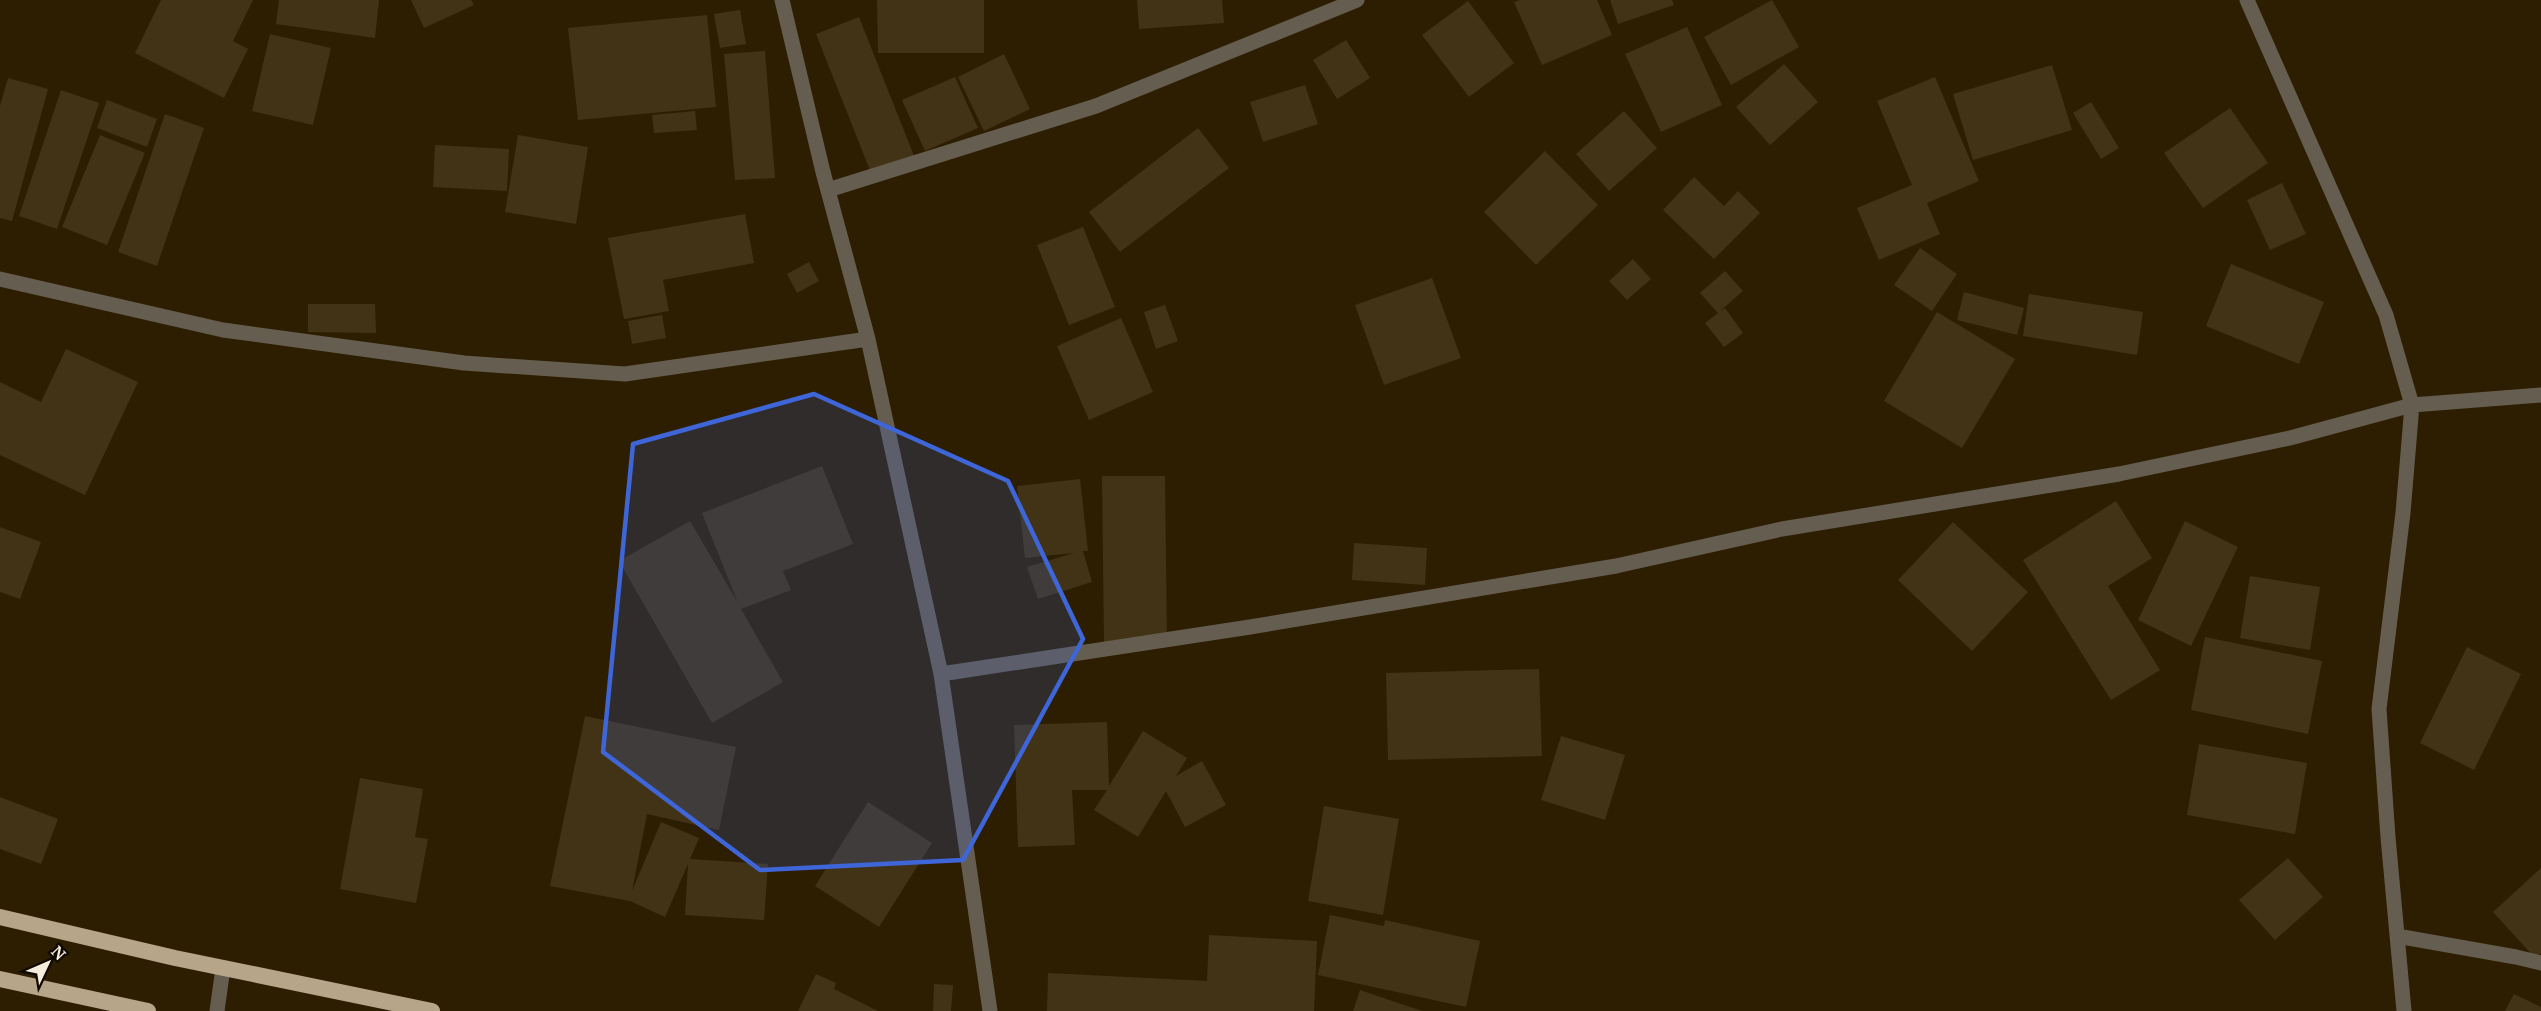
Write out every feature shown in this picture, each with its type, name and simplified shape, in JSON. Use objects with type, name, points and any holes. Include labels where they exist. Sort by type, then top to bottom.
[{"type":"highway","points":[[0,917],[223,968],[432,1011]]},
{"type":"highway","points":[[0,979],[148,1011]]},
{"type":"street","points":[[782,0],[828,190],[868,339],[941,674],[990,1011]]},
{"type":"street","points":[[828,190],[1096,106],[1357,0]]},
{"type":"street","points":[[2247,0],[2386,315],[2412,405],[2403,513],[2379,709],[2404,1011]]},
{"type":"street","points":[[0,279],[223,330],[464,363],[625,374],[868,339]]},
{"type":"street","points":[[941,674],[1605,568],[1782,529],[2120,474],[2290,438],[2412,405],[2541,396]]},
{"type":"street","points":[[2397,936],[2541,963]]},
{"type":"street","points":[[217,1011],[223,968]]},
{"type":"highlighted area","points":[[814,394],[1008,481],[1083,639],[963,860],[760,870],[603,752],[633,444]]},
{"type":"building","points":[[161,0],[253,0],[233,41],[248,49],[224,98],[135,53]]},
{"type":"building","points":[[279,0],[379,0],[375,38],[276,24]]},
{"type":"building","points":[[411,0],[471,0],[474,5],[424,28]]},
{"type":"building","points":[[877,0],[984,0],[984,53],[878,53]]},
{"type":"building","points":[[1137,0],[1222,0],[1224,23],[1139,29]]},
{"type":"building","points":[[1520,0],[1597,0],[1612,35],[1542,65],[1514,2]]},
{"type":"building","points":[[1610,0],[1672,0],[1674,5],[1618,24]]},
{"type":"building","points":[[1772,0],[1799,47],[1731,85],[1704,37]]},
{"type":"building","points":[[1468,1],[1514,63],[1469,97],[1422,35]]},
{"type":"building","points":[[740,10],[746,44],[720,48],[714,14]]},
{"type":"building","points":[[707,15],[716,107],[578,120],[568,28]]},
{"type":"building","points":[[859,17],[916,161],[873,178],[816,34]]},
{"type":"building","points":[[1687,27],[1722,105],[1661,132],[1625,54]]},
{"type":"building","points":[[270,34],[331,48],[313,125],[252,111]]},
{"type":"building","points":[[1346,40],[1370,78],[1337,99],[1313,60]]},
{"type":"building","points":[[765,51],[775,178],[735,180],[724,54]]},
{"type":"building","points":[[1004,54],[1030,109],[984,131],[958,77]]},
{"type":"building","points":[[1784,64],[1818,102],[1770,145],[1736,107]]},
{"type":"building","points":[[2052,65],[2072,130],[1973,160],[1953,94]]},
{"type":"building","points":[[955,77],[978,128],[925,151],[902,100]]},
{"type":"building","points":[[1935,77],[1979,181],[1927,203],[1940,234],[1879,260],[1857,208],[1912,185],[1877,101]]},
{"type":"building","points":[[8,78],[48,89],[12,221],[0,218],[0,106]]},
{"type":"building","points":[[1305,85],[1318,124],[1263,142],[1250,102]]},
{"type":"building","points":[[61,90],[99,103],[57,229],[19,216]]},
{"type":"building","points":[[107,100],[157,119],[147,147],[97,128]]},
{"type":"building","points":[[2091,102],[2119,148],[2101,159],[2073,113]]},
{"type":"building","points":[[2230,108],[2268,163],[2203,208],[2164,153]]},
{"type":"building","points":[[695,111],[697,130],[654,133],[652,115]]},
{"type":"building","points":[[1624,111],[1657,148],[1609,191],[1576,154]]},
{"type":"building","points":[[165,114],[204,128],[157,266],[118,252]]},
{"type":"building","points":[[1198,128],[1229,168],[1120,252],[1089,212]]},
{"type":"building","points":[[100,135],[145,153],[107,245],[62,227]]},
{"type":"building","points":[[518,135],[588,147],[576,224],[505,212]]},
{"type":"building","points":[[435,145],[509,149],[507,191],[433,187]]},
{"type":"building","points":[[1545,151],[1598,205],[1536,265],[1484,212]]},
{"type":"building","points":[[1694,177],[1724,206],[1738,191],[1760,213],[1714,259],[1663,210]]},
{"type":"building","points":[[2282,183],[2306,234],[2270,250],[2247,200]]},
{"type":"building","points":[[745,214],[754,263],[663,280],[669,311],[624,319],[608,238]]},
{"type":"building","points":[[1083,227],[1115,307],[1069,325],[1037,245]]},
{"type":"building","points":[[1920,248],[1957,274],[1932,311],[1894,285]]},
{"type":"building","points":[[1633,259],[1651,279],[1627,300],[1609,281]]},
{"type":"building","points":[[809,262],[819,281],[797,293],[787,274]]},
{"type":"building","points":[[2231,264],[2324,302],[2299,364],[2206,326]]},
{"type":"building","points":[[1725,271],[1743,291],[1719,312],[1725,308],[1743,333],[1724,347],[1705,323],[1718,313],[1700,293]]},
{"type":"building","points":[[1432,278],[1461,358],[1384,385],[1355,305]]},
{"type":"building","points":[[1964,292],[2024,308],[2017,335],[1957,320]]},
{"type":"building","points":[[2029,294],[2143,312],[2137,355],[2023,336]]},
{"type":"building","points":[[308,304],[375,304],[376,333],[308,332]]},
{"type":"building","points":[[1165,305],[1178,341],[1156,349],[1144,312]]},
{"type":"building","points":[[1937,312],[2015,359],[1962,448],[1884,401]]},
{"type":"building","points":[[662,315],[666,338],[632,344],[628,321]]},
{"type":"building","points":[[1121,318],[1153,392],[1089,420],[1057,346]]},
{"type":"building","points":[[66,349],[138,382],[85,495],[0,455],[0,382],[41,402]]},
{"type":"building","points":[[822,466],[853,544],[783,571],[791,590],[741,609],[783,682],[712,723],[619,561],[690,521],[738,603],[702,513]]},
{"type":"building","points":[[1102,476],[1165,476],[1167,644],[1104,645]]},
{"type":"building","points":[[1080,479],[1088,551],[1083,551],[1092,582],[1038,599],[1027,567],[1074,553],[1025,558],[1017,486]]},
{"type":"building","points":[[2116,501],[2152,558],[2108,586],[2160,670],[2111,700],[2023,560]]},
{"type":"building","points":[[2185,521],[2238,547],[2191,646],[2138,620]]},
{"type":"building","points":[[1953,522],[2028,592],[1972,651],[1898,580]]},
{"type":"building","points":[[0,527],[41,542],[20,599],[0,592]]},
{"type":"building","points":[[1354,543],[1427,548],[1425,585],[1352,580]]},
{"type":"building","points":[[2250,576],[2320,587],[2310,650],[2240,638]]},
{"type":"building","points":[[2205,637],[2322,661],[2308,734],[2191,710]]},
{"type":"building","points":[[2467,647],[2521,674],[2474,770],[2420,743]]},
{"type":"building","points":[[1539,669],[1542,756],[1388,760],[1386,673]]},
{"type":"building","points":[[585,716],[736,747],[719,830],[647,814],[632,891],[661,822],[699,838],[690,859],[768,864],[764,920],[685,915],[688,864],[665,917],[630,901],[550,886]]},
{"type":"building","points":[[1107,722],[1109,786],[1143,731],[1187,758],[1176,776],[1202,761],[1226,805],[1185,827],[1166,791],[1138,837],[1094,810],[1107,790],[1072,790],[1075,845],[1018,847],[1014,725]]},
{"type":"building","points":[[1561,736],[1625,755],[1605,820],[1541,800]]},
{"type":"building","points":[[2199,744],[2307,763],[2295,834],[2187,815]]},
{"type":"building","points":[[360,778],[423,789],[415,837],[428,839],[416,903],[340,889]]},
{"type":"building","points":[[0,797],[58,819],[41,864],[0,849]]},
{"type":"building","points":[[868,802],[932,843],[879,927],[815,886]]},
{"type":"building","points":[[1324,806],[1399,819],[1383,915],[1308,901]]},
{"type":"building","points":[[2288,858],[2323,897],[2275,940],[2239,900]]},
{"type":"building","points":[[2541,868],[2541,953],[2535,958],[2493,912]]},
{"type":"building","points":[[1330,915],[1384,926],[1385,920],[1480,941],[1466,1007],[1318,975]]},
{"type":"building","points":[[1209,935],[1317,941],[1314,1011],[1047,1011],[1048,973],[1207,981]]},
{"type":"building","points":[[816,974],[836,983],[834,989],[878,1011],[798,1011]]},
{"type":"building","points":[[934,984],[953,985],[951,1011],[933,1011]]},
{"type":"building","points":[[1360,990],[1422,1011],[1353,1011]]},
{"type":"building","points":[[2514,994],[2541,1007],[2541,1011],[2505,1011]]}]
